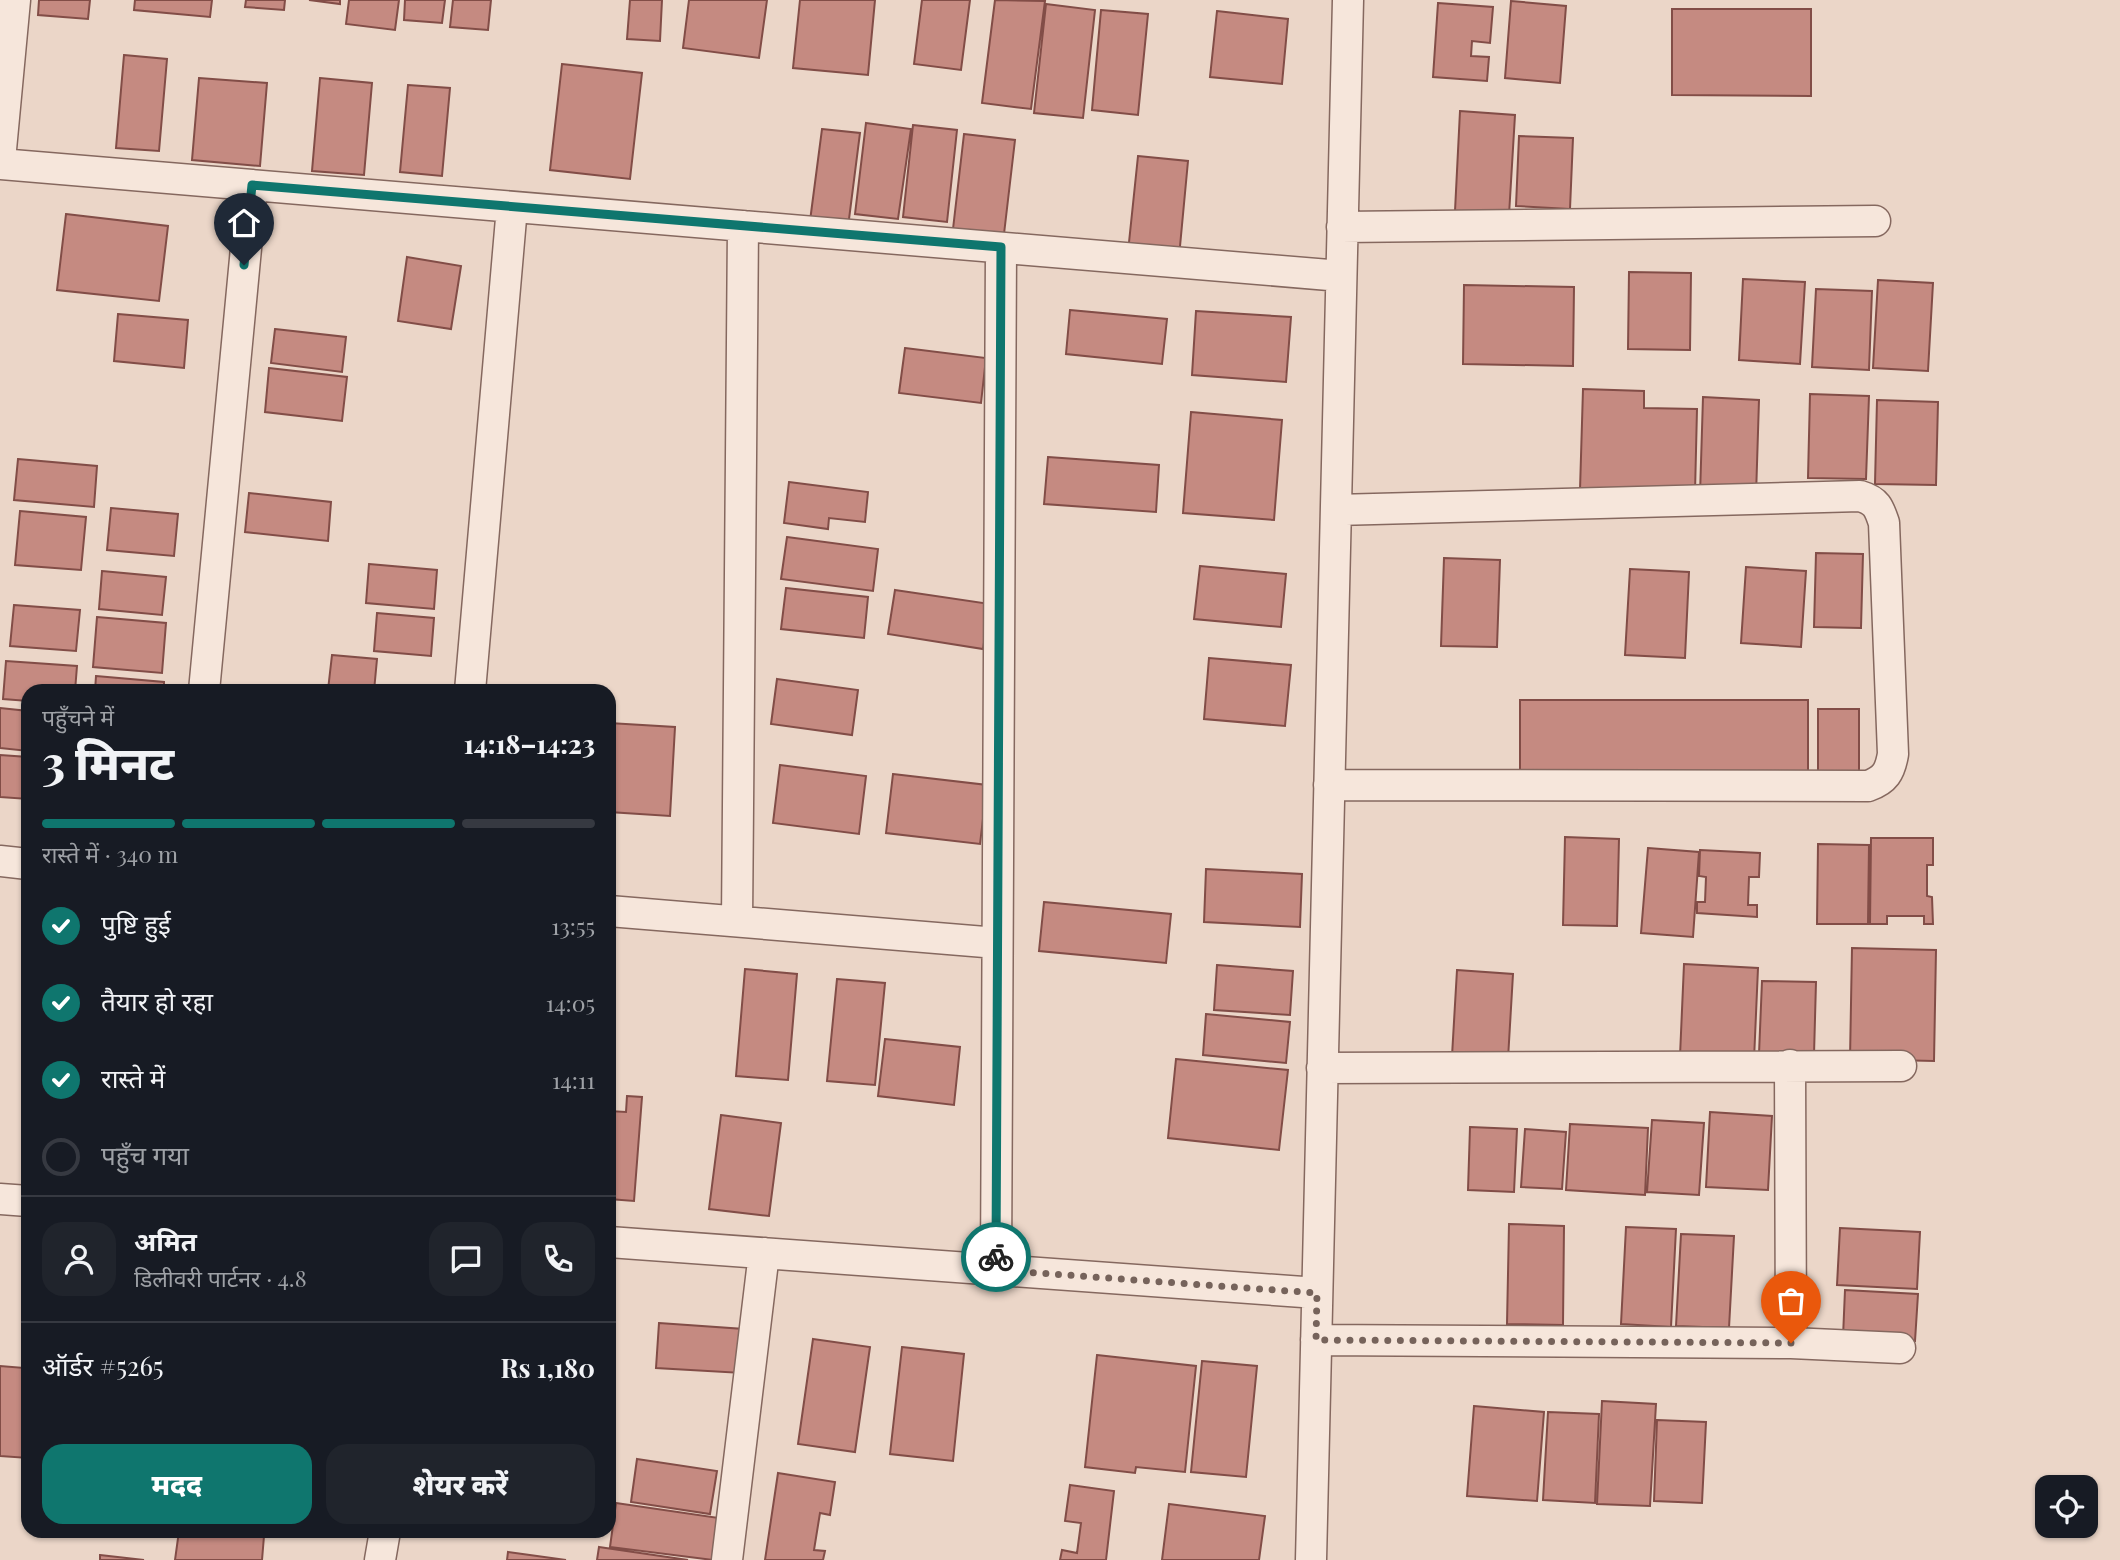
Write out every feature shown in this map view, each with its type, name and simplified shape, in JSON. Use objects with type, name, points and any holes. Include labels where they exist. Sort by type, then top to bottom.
[{"type":"street","points":[[15,0],[3,100],[0,162],[1341,276]]},
{"type":"street","points":[[1311,1560],[1348,0]]},
{"type":"street","points":[[205,684],[252,185]]},
{"type":"street","points":[[471,684],[513,207]]},
{"type":"street","points":[[1342,227],[1875,221]]},
{"type":"street","points":[[737,921],[743,226]]},
{"type":"street","points":[[996,1270],[1001,247]]},
{"type":"street","points":[[1329,785],[1868,786],[1886,777],[1891,768],[1893,754],[1884,523],[1880,508],[1875,502],[1860,496],[1336,510]]},
{"type":"street","points":[[0,862],[21,864]]},
{"type":"street","points":[[616,912],[998,943]]},
{"type":"street","points":[[1790,1066],[1791,1343]]},
{"type":"street","points":[[1322,1068],[1901,1066]]},
{"type":"street","points":[[0,1199],[21,1200]]},
{"type":"street","points":[[616,1242],[1317,1293]]},
{"type":"street","points":[[727,1560],[764,1253]]},
{"type":"street","points":[[1316,1340],[1791,1343],[1900,1348]]},
{"type":"street","points":[[380,1560],[384,1538]]},
{"type":"building","points":[[39,0],[90,0],[88,19],[38,15]]},
{"type":"building","points":[[135,0],[212,0],[210,17],[134,10]]},
{"type":"building","points":[[246,0],[285,0],[284,10],[245,7]]},
{"type":"building","points":[[309,0],[340,0],[340,4]]},
{"type":"building","points":[[349,0],[399,0],[395,30],[346,24]]},
{"type":"building","points":[[405,0],[445,0],[442,23],[404,20]]},
{"type":"building","points":[[453,0],[491,0],[488,30],[450,27]]},
{"type":"building","points":[[630,0],[662,0],[660,41],[627,39]]},
{"type":"building","points":[[689,0],[767,0],[759,58],[683,48]]},
{"type":"building","points":[[800,0],[875,0],[868,75],[793,68]]},
{"type":"building","points":[[922,0],[970,0],[961,70],[914,64]]},
{"type":"building","points":[[995,0],[1045,1],[1031,109],[982,103]]},
{"type":"building","points":[[1511,1],[1566,6],[1560,83],[1505,78]]},
{"type":"building","points":[[1438,3],[1493,7],[1490,43],[1472,41],[1471,56],[1489,57],[1487,81],[1433,77]]},
{"type":"building","points":[[1046,4],[1095,10],[1083,118],[1034,113]]},
{"type":"building","points":[[1672,9],[1811,9],[1811,96],[1672,95]]},
{"type":"building","points":[[1101,10],[1148,14],[1138,115],[1092,110]]},
{"type":"building","points":[[1217,11],[1288,19],[1282,84],[1210,77]]},
{"type":"building","points":[[124,55],[167,59],[159,151],[116,148]]},
{"type":"building","points":[[562,64],[642,73],[630,179],[550,170]]},
{"type":"building","points":[[199,78],[267,83],[260,166],[192,160]]},
{"type":"building","points":[[320,78],[372,83],[364,175],[312,171]]},
{"type":"building","points":[[408,85],[450,88],[442,176],[400,172]]},
{"type":"building","points":[[1460,111],[1515,115],[1509,215],[1455,211]]},
{"type":"building","points":[[866,123],[911,129],[898,219],[855,214]]},
{"type":"building","points":[[913,125],[957,130],[947,222],[903,217]]},
{"type":"building","points":[[822,129],[860,133],[848,227],[810,221]]},
{"type":"building","points":[[964,134],[1015,140],[1004,234],[953,229]]},
{"type":"building","points":[[1519,136],[1573,138],[1570,209],[1516,206]]},
{"type":"building","points":[[1138,156],[1188,161],[1179,257],[1128,252]]},
{"type":"building","points":[[66,214],[168,226],[159,301],[57,290]]},
{"type":"building","points":[[407,257],[461,266],[451,329],[398,321]]},
{"type":"building","points":[[1629,272],[1691,273],[1690,350],[1628,349]]},
{"type":"building","points":[[1743,279],[1805,282],[1800,364],[1739,360]]},
{"type":"building","points":[[1878,280],[1933,283],[1928,371],[1873,368]]},
{"type":"building","points":[[1464,285],[1574,287],[1573,366],[1463,364]]},
{"type":"building","points":[[1816,289],[1872,291],[1869,370],[1812,367]]},
{"type":"building","points":[[1070,310],[1167,319],[1162,364],[1066,354]]},
{"type":"building","points":[[1196,311],[1291,317],[1286,382],[1192,375]]},
{"type":"building","points":[[118,314],[188,320],[184,368],[114,361]]},
{"type":"building","points":[[275,329],[346,337],[342,372],[271,363]]},
{"type":"building","points":[[905,348],[986,358],[981,403],[899,393]]},
{"type":"building","points":[[269,368],[347,377],[342,421],[265,412]]},
{"type":"building","points":[[1583,389],[1644,391],[1644,408],[1697,409],[1695,493],[1580,490]]},
{"type":"building","points":[[1810,394],[1869,396],[1866,479],[1808,478]]},
{"type":"building","points":[[1703,397],[1759,400],[1756,496],[1700,495]]},
{"type":"building","points":[[1877,400],[1938,402],[1936,485],[1875,484]]},
{"type":"building","points":[[1191,412],[1282,420],[1274,520],[1183,513]]},
{"type":"building","points":[[1048,457],[1159,465],[1156,512],[1044,504]]},
{"type":"building","points":[[18,459],[97,466],[94,507],[14,500]]},
{"type":"building","points":[[789,482],[868,492],[865,522],[829,518],[828,529],[784,523]]},
{"type":"building","points":[[249,493],[331,502],[328,541],[245,532]]},
{"type":"building","points":[[111,508],[178,514],[174,556],[107,550]]},
{"type":"building","points":[[20,511],[86,517],[81,570],[15,565]]},
{"type":"building","points":[[787,537],[878,549],[873,591],[781,579]]},
{"type":"building","points":[[1816,553],[1863,554],[1861,628],[1814,627]]},
{"type":"building","points":[[1444,558],[1500,560],[1497,647],[1441,646]]},
{"type":"building","points":[[369,564],[437,570],[434,609],[366,603]]},
{"type":"building","points":[[1200,566],[1286,574],[1281,627],[1194,619]]},
{"type":"building","points":[[1746,567],[1806,571],[1801,647],[1741,643]]},
{"type":"building","points":[[1630,569],[1689,572],[1685,658],[1625,655]]},
{"type":"building","points":[[102,571],[166,577],[162,615],[99,609]]},
{"type":"building","points":[[786,588],[868,597],[864,638],[781,629]]},
{"type":"building","points":[[895,590],[990,604],[983,649],[888,634]]},
{"type":"building","points":[[14,605],[80,610],[76,651],[10,646]]},
{"type":"building","points":[[377,613],[434,618],[431,656],[374,651]]},
{"type":"building","points":[[97,617],[166,623],[162,673],[93,667]]},
{"type":"building","points":[[332,655],[377,659],[375,684],[329,684]]},
{"type":"building","points":[[1209,658],[1291,665],[1285,726],[1204,719]]},
{"type":"building","points":[[6,661],[77,666],[76,684],[21,684],[21,700],[3,699]]},
{"type":"building","points":[[96,676],[164,682],[164,684],[95,684]]},
{"type":"building","points":[[777,679],[858,690],[852,735],[771,724]]},
{"type":"building","points":[[1520,700],[1808,700],[1808,781],[1520,780]]},
{"type":"building","points":[[0,708],[21,710],[21,750],[0,748]]},
{"type":"building","points":[[1818,709],[1859,709],[1859,781],[1818,780]]},
{"type":"building","points":[[616,723],[675,727],[670,816],[616,812]]},
{"type":"building","points":[[0,755],[21,756],[21,798],[0,797]]},
{"type":"building","points":[[780,765],[866,776],[859,834],[773,823]]},
{"type":"building","points":[[893,774],[987,785],[980,844],[886,833]]},
{"type":"building","points":[[1565,837],[1619,839],[1617,926],[1563,925]]},
{"type":"building","points":[[1871,838],[1933,838],[1933,865],[1927,865],[1927,896],[1932,897],[1933,924],[1924,924],[1924,916],[1887,916],[1887,924],[1870,924]]},
{"type":"building","points":[[1818,844],[1869,845],[1868,924],[1817,924]]},
{"type":"building","points":[[1648,848],[1699,852],[1693,937],[1641,933]]},
{"type":"building","points":[[1700,850],[1760,853],[1759,877],[1749,877],[1748,905],[1757,905],[1757,917],[1697,913],[1697,902],[1705,902],[1706,877],[1699,876]]},
{"type":"building","points":[[1206,869],[1302,874],[1300,927],[1204,922]]},
{"type":"building","points":[[1044,902],[1171,914],[1166,963],[1039,951]]},
{"type":"building","points":[[1852,948],[1936,950],[1934,1061],[1850,1059]]},
{"type":"building","points":[[1684,964],[1758,968],[1754,1060],[1680,1056]]},
{"type":"building","points":[[1217,965],[1293,971],[1290,1015],[1214,1010]]},
{"type":"building","points":[[745,969],[797,974],[788,1080],[736,1076]]},
{"type":"building","points":[[1457,970],[1513,974],[1508,1059],[1452,1056]]},
{"type":"building","points":[[837,979],[885,983],[875,1085],[827,1081]]},
{"type":"building","points":[[1762,981],[1816,982],[1814,1055],[1759,1054]]},
{"type":"building","points":[[1206,1014],[1290,1022],[1286,1063],[1203,1055]]},
{"type":"building","points":[[885,1039],[960,1047],[954,1105],[878,1096]]},
{"type":"building","points":[[1176,1059],[1288,1070],[1279,1150],[1168,1138]]},
{"type":"building","points":[[627,1096],[642,1097],[634,1201],[616,1200],[616,1111],[626,1112]]},
{"type":"building","points":[[1710,1112],[1772,1116],[1768,1190],[1706,1187]]},
{"type":"building","points":[[721,1115],[781,1123],[769,1216],[709,1209]]},
{"type":"building","points":[[1652,1120],[1704,1123],[1699,1195],[1647,1192]]},
{"type":"building","points":[[1570,1124],[1648,1128],[1645,1195],[1566,1190]]},
{"type":"building","points":[[1470,1127],[1517,1129],[1514,1192],[1468,1190]]},
{"type":"building","points":[[1525,1129],[1566,1132],[1562,1189],[1521,1187]]},
{"type":"building","points":[[1509,1224],[1564,1226],[1563,1325],[1507,1324]]},
{"type":"building","points":[[1626,1227],[1676,1229],[1671,1327],[1621,1324]]},
{"type":"building","points":[[1840,1228],[1920,1232],[1917,1289],[1837,1285]]},
{"type":"building","points":[[1681,1234],[1734,1236],[1729,1328],[1676,1326]]},
{"type":"building","points":[[1845,1290],[1918,1294],[1915,1341],[1843,1337]]},
{"type":"building","points":[[659,1323],[744,1329],[742,1373],[656,1368]]},
{"type":"building","points":[[813,1339],[870,1347],[855,1452],[798,1444]]},
{"type":"building","points":[[902,1347],[964,1354],[953,1461],[890,1454]]},
{"type":"building","points":[[1097,1355],[1196,1366],[1185,1472],[1136,1467],[1135,1473],[1085,1467]]},
{"type":"building","points":[[1202,1361],[1257,1366],[1246,1477],[1191,1472]]},
{"type":"building","points":[[0,1366],[21,1368],[21,1458],[0,1456]]},
{"type":"building","points":[[1602,1401],[1656,1404],[1650,1506],[1597,1504]]},
{"type":"building","points":[[1474,1406],[1544,1412],[1537,1501],[1467,1496]]},
{"type":"building","points":[[1548,1412],[1599,1414],[1595,1503],[1543,1500]]},
{"type":"building","points":[[1657,1420],[1706,1422],[1702,1503],[1654,1501]]},
{"type":"building","points":[[637,1459],[717,1471],[710,1514],[631,1502]]},
{"type":"building","points":[[778,1473],[835,1482],[830,1515],[820,1513],[814,1550],[825,1551],[823,1560],[765,1560]]},
{"type":"building","points":[[1070,1485],[1114,1491],[1106,1560],[1060,1560],[1062,1550],[1077,1553],[1081,1523],[1065,1521]]},
{"type":"building","points":[[616,1503],[719,1518],[713,1560],[610,1547],[611,1538],[616,1538]]},
{"type":"building","points":[[1169,1504],[1265,1516],[1259,1560],[1162,1560]]},
{"type":"building","points":[[178,1538],[264,1538],[262,1560],[175,1560]]},
{"type":"building","points":[[599,1547],[688,1560],[597,1560]]},
{"type":"building","points":[[508,1552],[566,1560],[507,1560]]},
{"type":"building","points":[[100,1555],[144,1560],[100,1560]]},
{"type":"way so far","points":[[996,1257],[996,1270],[1317,1293],[1316,1340],[1791,1343]]},
{"type":"route","points":[[244,265],[252,185],[1001,247],[996,1257]]}]
